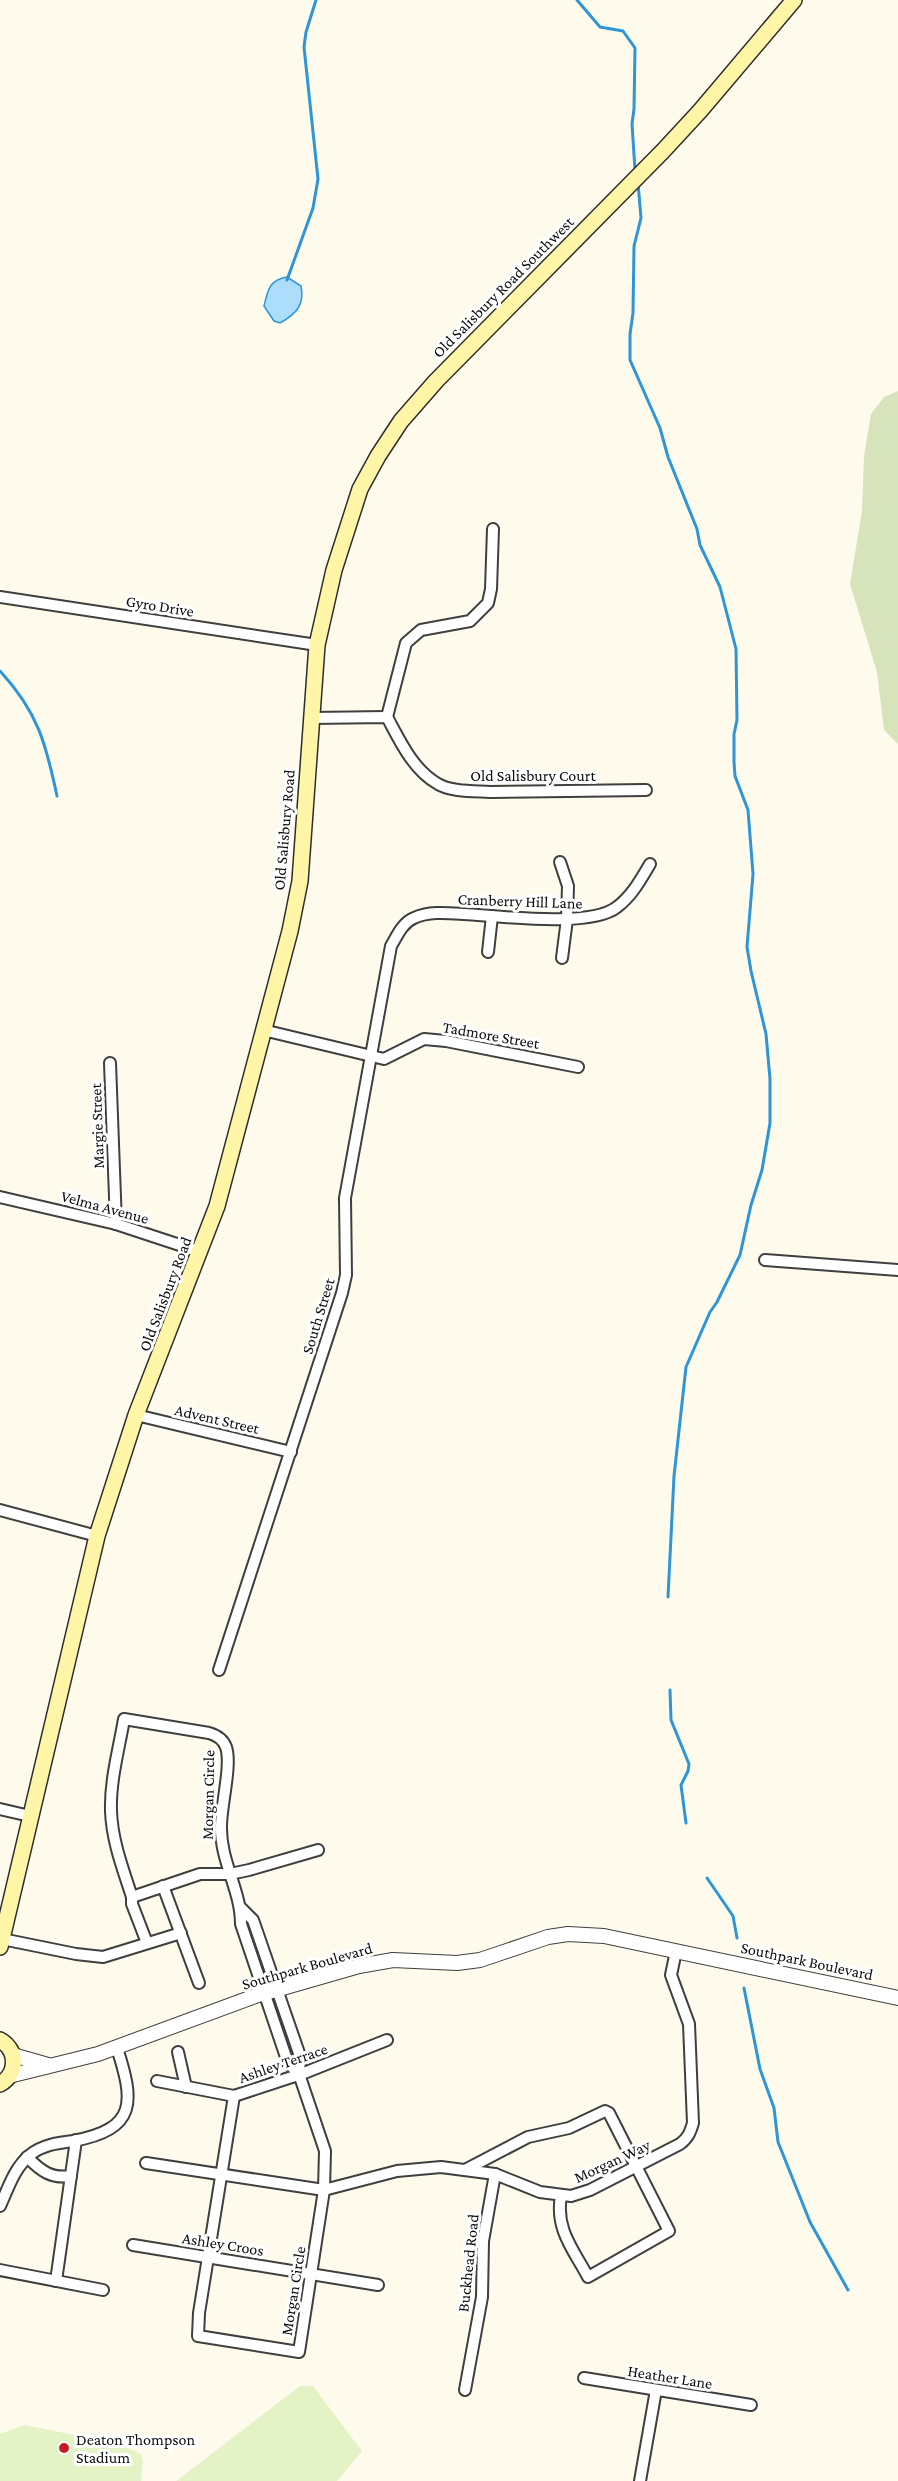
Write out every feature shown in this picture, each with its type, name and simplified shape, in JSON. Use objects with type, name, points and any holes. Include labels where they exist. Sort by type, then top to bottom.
[{"type":"main road","name":"Old Salisbury Road Southwest","points":[[316,645],[340,548],[360,489],[401,421],[436,381],[691,122],[794,0]]},
{"type":"main road","name":"Old Salisbury Road","points":[[1,1943],[97,1536],[136,1415],[217,1206],[290,931],[300,880],[316,645]]},
{"type":"main road","points":[[0,2040],[10,2048],[14,2062],[5,2080]]},
{"type":"street","points":[[311,718],[387,717],[406,643],[421,630],[470,621],[488,603],[491,589],[493,529]]},
{"type":"street","name":"Gyro Drive","points":[[0,597],[316,645]]},
{"type":"street","name":"Old Salisbury Court","points":[[387,717],[412,761],[439,785],[490,792],[646,790]]},
{"type":"street","points":[[560,862],[568,886],[562,958]]},
{"type":"street","name":"Cranberry Hill Lane","points":[[403,926],[414,918],[437,913],[591,918],[617,908],[634,890],[650,864]]},
{"type":"street","points":[[488,952],[492,916]]},
{"type":"street","name":"South Street","points":[[219,1670],[344,1284],[345,1198],[391,946],[403,926]]},
{"type":"street","name":"Tadmore Street","points":[[263,1030],[384,1059],[424,1039],[446,1041],[578,1067]]},
{"type":"street","name":"Margie Street","points":[[110,1063],[116,1224]]},
{"type":"street","name":"Velma Avenue","points":[[0,1197],[116,1224],[201,1252]]},
{"type":"street","points":[[765,1260],[898,1270]]},
{"type":"street","name":"Advent Street","points":[[136,1415],[291,1452]]},
{"type":"street","points":[[0,1510],[97,1536]]},
{"type":"street","name":"Morgan Circle","points":[[132,1896],[117,1848],[111,1813],[112,1787],[124,1719],[209,1733],[224,1742],[227,1760],[221,1832],[223,1854],[241,1908],[241,1924],[300,2056],[299,2074],[325,2151],[324,2190],[299,2352],[198,2336],[199,2313],[234,2096]]},
{"type":"street","points":[[0,1809],[30,1816]]},
{"type":"street","points":[[147,1943],[132,1904],[132,1896],[200,1874],[230,1874],[318,1850]]},
{"type":"street","points":[[163,1886],[199,1983]]},
{"type":"street","points":[[1,1943],[103,1957],[181,1933]]},
{"type":"street","name":"Southpark Boulevard","points":[[5,2080],[48,2065],[117,2048],[271,1991],[359,1966],[393,1960],[446,1964],[480,1960],[548,1937],[568,1934],[604,1936],[898,1998]]},
{"type":"street","name":"Morgan Way","points":[[146,2163],[324,2190],[397,2170],[419,2167],[465,2170],[495,2174],[540,2192],[561,2196],[581,2193],[637,2167],[688,2138],[693,2123],[689,2024],[671,1975],[675,1951]]},
{"type":"street","name":"Morgan Circle","points":[[271,1991],[280,2039],[288,2062],[299,2074]]},
{"type":"street","points":[[280,2039],[292,2035]]},
{"type":"street","name":"Ashley Terrace","points":[[157,2081],[234,2096],[387,2040]]},
{"type":"street","points":[[0,2206],[19,2166],[27,2157],[51,2144],[90,2138],[116,2126],[127,2106],[128,2082],[117,2048]]},
{"type":"street","points":[[178,2052],[186,2087]]},
{"type":"street","name":"Southpark Boulevard","points":[[13,2055],[48,2065]]},
{"type":"street","points":[[465,2170],[528,2137],[569,2128],[606,2111],[669,2230],[588,2277],[560,2225],[558,2213],[561,2196]]},
{"type":"street","points":[[56,2281],[76,2140]]},
{"type":"street","points":[[27,2157],[47,2175],[61,2178],[71,2176]]},
{"type":"street","name":"Buckhead Road","points":[[465,2390],[482,2296],[483,2241],[495,2174]]},
{"type":"street","name":"Ashley Croos","points":[[133,2245],[378,2285]]},
{"type":"street","points":[[0,2270],[103,2290]]},
{"type":"street","name":"Heather Lane","points":[[584,2378],[751,2405]]},
{"type":"street","points":[[640,2481],[656,2390]]},
{"type":"green space","points":[[898,391],[898,744],[884,730],[877,672],[850,584],[862,511],[864,456],[871,414],[884,397]]},
{"type":"green space","points":[[300,2386],[313,2386],[362,2451],[337,2481],[176,2481]]},
{"type":"green space","name":"Deaton Thompson Stadium","points":[[24,2425],[116,2443],[141,2454],[143,2461],[141,2481],[0,2481],[0,2434]]},
{"type":"water","points":[[287,277],[301,286],[302,299],[295,312],[280,323],[274,321],[264,306],[273,283]]},
{"type":"waterway","points":[[287,280],[313,208],[318,179],[304,47],[316,0]]},
{"type":"waterway","points":[[577,0],[600,27],[623,31],[635,48],[632,124],[635,170]]},
{"type":"waterway","points":[[638,183],[641,218],[634,246],[630,360],[660,428],[668,457],[697,529],[700,545],[720,587],[736,649],[735,776],[748,810],[753,874],[747,947],[766,1034],[770,1079],[770,1123],[762,1170],[751,1205],[740,1255],[710,1312],[686,1367],[674,1476],[668,1597]]},
{"type":"waterway","points":[[0,671],[13,686],[39,729],[57,796]]},
{"type":"waterway","points":[[670,1690],[671,1720],[689,1764],[681,1785],[686,1823]]},
{"type":"waterway","points":[[707,1878],[733,1916],[737,1938]]},
{"type":"waterway","points":[[744,1988],[760,2069],[774,2108],[778,2142],[810,2222],[848,2290]]},
{"type":"place","name":"Deaton Thompson Stadium","points":[[64,2448]]}]
